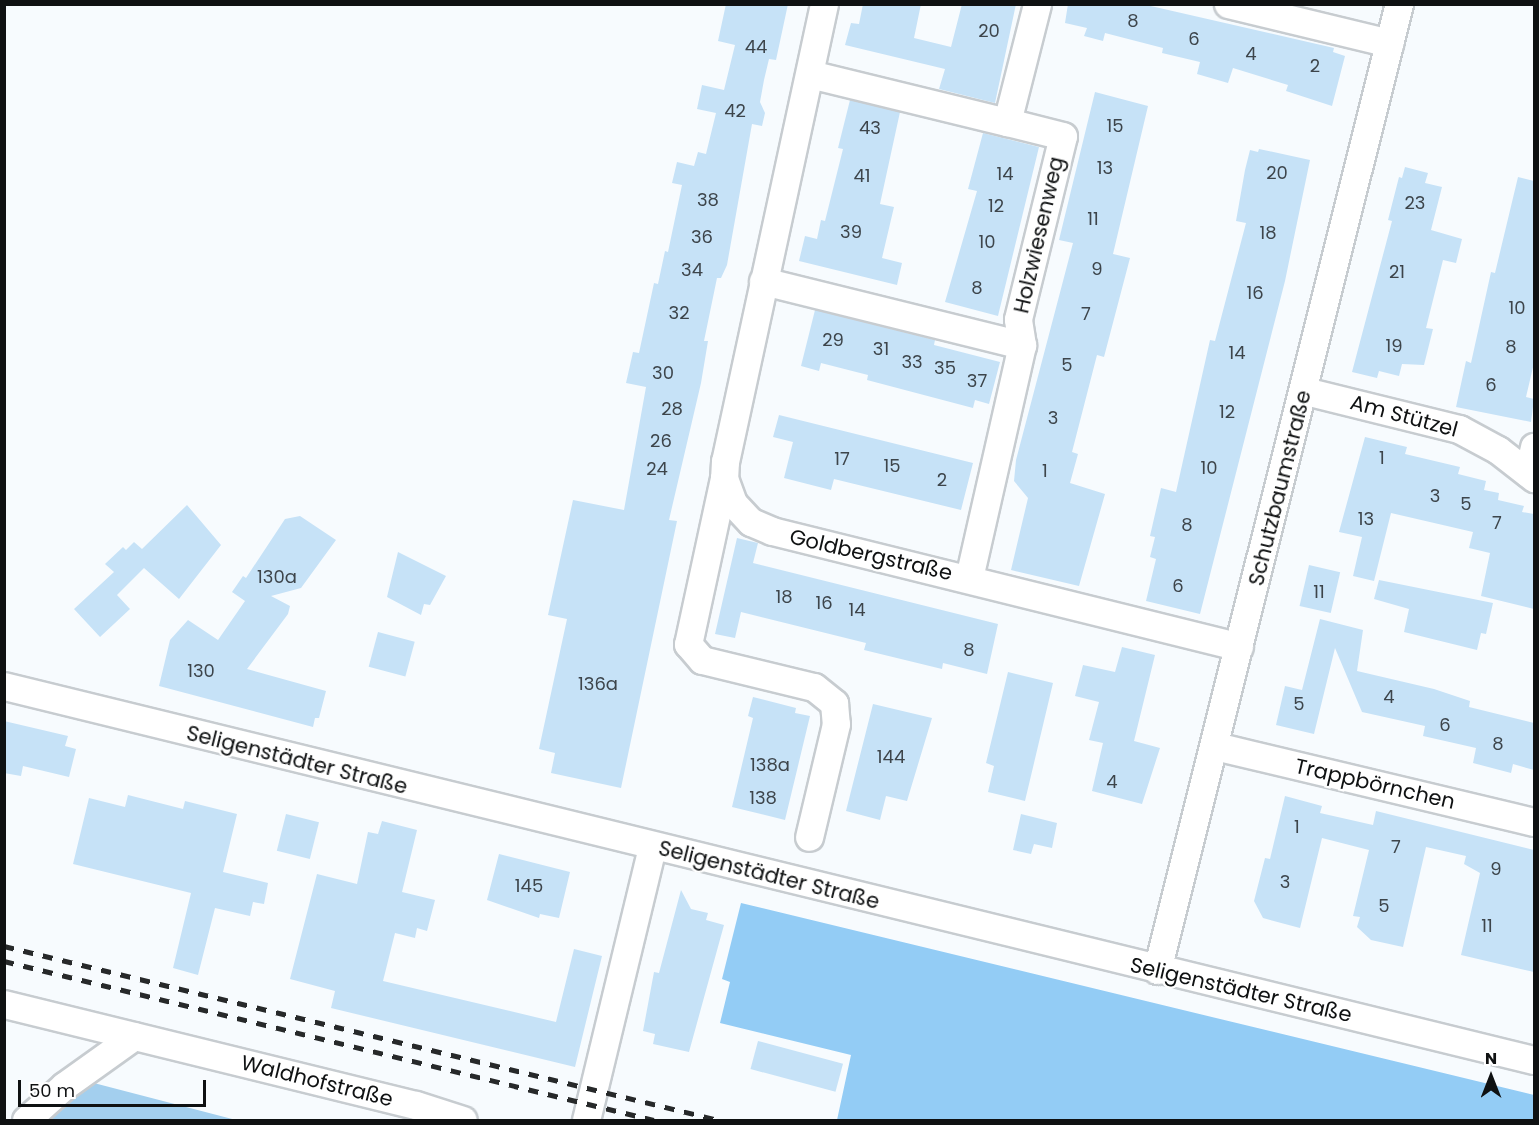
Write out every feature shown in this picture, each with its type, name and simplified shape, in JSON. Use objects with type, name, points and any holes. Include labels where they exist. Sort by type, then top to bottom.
[{"type":"street","points":[[809,837],[836,724],[834,703],[814,687],[702,660],[688,644],[763,281],[824,4]]},
{"type":"street","points":[[810,74],[1007,122],[1037,4]]},
{"type":"street","points":[[1227,4],[1389,43]]},
{"type":"street","name":"Schutzbaumstraße","points":[[1157,970],[1305,391],[1399,4]]},
{"type":"street","name":"Holzwiesenweg","points":[[969,578],[1022,345],[1018,319],[1063,136],[1007,122]]},
{"type":"street","points":[[763,281],[1022,345]]},
{"type":"street","name":"Am Stützel","points":[[1305,391],[1450,426],[1532,466]]},
{"type":"street","name":"Goldbergstraße","points":[[724,478],[740,513],[771,531],[969,578],[1239,647]]},
{"type":"street","name":"Seligenstädter Straße","points":[[4,686],[652,847],[1534,1060]]},
{"type":"street","name":"Trappbörnchen","points":[[1215,746],[1534,822]]},
{"type":"street","points":[[586,1120],[652,847]]},
{"type":"street","name":"Waldhofstraße","points":[[4,1004],[416,1105],[463,1120]]},
{"type":"street","points":[[26,1120],[63,1086],[134,1036]]},
{"type":"shaded area","points":[[741,903],[1534,1095],[1534,1120],[837,1120],[851,1055],[720,1023],[730,982],[722,979]]},
{"type":"shaded area","points":[[90,1082],[236,1120],[40,1120]]},
{"type":"building","points":[[726,4],[788,4],[776,60],[769,59],[764,80],[760,102],[765,113],[762,126],[752,124],[727,265],[721,278],[717,278],[704,341],[708,341],[701,383],[669,520],[677,521],[621,788],[551,773],[555,753],[539,749],[567,619],[548,615],[573,500],[624,510],[646,387],[626,383],[633,352],[639,353],[654,283],[658,284],[665,251],[668,252],[682,185],[672,183],[677,162],[694,166],[698,152],[706,154],[716,113],[697,109],[702,85],[724,90],[735,45],[718,41]]},
{"type":"building","points":[[863,4],[921,4],[914,38],[951,47],[962,4],[1016,4],[995,103],[939,89],[945,69],[845,45],[851,23],[859,24]]},
{"type":"building","points":[[1068,4],[1142,4],[1334,48],[1333,52],[1345,56],[1332,106],[1286,91],[1288,85],[1233,68],[1228,83],[1197,74],[1200,62],[1162,53],[1163,48],[1105,33],[1103,41],[1084,36],[1087,28],[1065,23]]},
{"type":"building","points":[[1095,92],[1148,106],[1113,254],[1130,258],[1104,357],[1097,355],[1072,452],[1078,454],[1070,483],[1105,494],[1079,586],[1011,570],[1028,498],[1014,481],[1016,460],[1073,243],[1059,240]]},
{"type":"building","points":[[850,100],[900,112],[880,204],[894,207],[882,258],[902,263],[897,285],[799,261],[805,236],[817,239],[821,220],[825,221],[843,149],[838,148]]},
{"type":"building","points":[[983,133],[1039,147],[998,316],[945,302],[977,191],[968,189]]},
{"type":"building","points":[[1259,149],[1310,160],[1285,281],[1200,614],[1146,601],[1156,559],[1150,557],[1155,537],[1150,536],[1161,488],[1176,492],[1210,340],[1215,341],[1246,223],[1236,221],[1245,170],[1250,150],[1258,152]]},
{"type":"building","points":[[1405,167],[1428,173],[1425,183],[1442,187],[1431,230],[1462,239],[1456,263],[1443,260],[1426,328],[1433,329],[1424,365],[1402,364],[1399,376],[1379,371],[1377,378],[1352,372],[1392,221],[1388,220],[1399,177],[1402,178]]},
{"type":"building","points":[[1518,177],[1534,181],[1534,363],[1526,397],[1534,399],[1531,422],[1456,407],[1466,361],[1471,363],[1491,272],[1495,273]]},
{"type":"building","points":[[815,310],[935,340],[934,345],[1000,362],[989,404],[975,400],[973,408],[867,380],[868,375],[821,363],[819,371],[801,366]]},
{"type":"building","points":[[779,415],[973,463],[961,510],[834,479],[831,490],[784,478],[793,442],[773,437]]},
{"type":"building","points":[[1365,437],[1407,447],[1405,454],[1460,467],[1458,474],[1486,481],[1484,490],[1499,493],[1498,500],[1524,506],[1522,512],[1534,514],[1534,609],[1481,596],[1490,553],[1469,548],[1473,532],[1391,513],[1374,581],[1353,576],[1362,537],[1339,532]]},
{"type":"building","points":[[187,505],[221,545],[179,599],[144,568],[117,595],[130,609],[100,637],[74,609],[114,572],[105,564],[123,547],[126,550],[134,542],[142,549]]},
{"type":"building","points":[[300,516],[336,540],[301,588],[271,596],[290,606],[288,614],[247,669],[326,691],[319,718],[315,718],[313,727],[159,686],[170,640],[188,620],[218,640],[245,601],[232,592],[243,576],[246,578],[285,519]]},
{"type":"building","points":[[737,538],[758,543],[753,563],[998,624],[987,674],[943,663],[942,669],[864,650],[866,643],[741,612],[735,638],[715,634]]},
{"type":"building","points":[[398,552],[446,576],[430,605],[424,604],[421,615],[387,597]]},
{"type":"building","points":[[1309,565],[1340,572],[1331,613],[1300,606]]},
{"type":"building","points":[[1379,580],[1493,603],[1486,634],[1481,633],[1477,650],[1404,632],[1409,609],[1374,599]]},
{"type":"building","points":[[1320,619],[1363,630],[1357,671],[1434,689],[1470,701],[1469,707],[1534,723],[1534,770],[1513,764],[1511,773],[1473,763],[1476,748],[1423,736],[1425,726],[1362,712],[1335,648],[1314,734],[1276,725],[1285,686],[1302,690]]},
{"type":"building","points":[[378,632],[415,642],[405,677],[369,667]]},
{"type":"building","points":[[1122,647],[1155,655],[1134,741],[1160,748],[1142,804],[1092,791],[1103,743],[1089,740],[1099,702],[1075,696],[1083,665],[1115,672]]},
{"type":"building","points":[[1008,672],[1053,683],[1025,801],[988,792],[994,766],[986,763]]},
{"type":"building","points":[[753,697],[796,708],[795,713],[810,716],[785,820],[732,807],[753,718],[748,716]]},
{"type":"building","points":[[873,704],[932,718],[907,801],[886,796],[880,820],[846,811]]},
{"type":"building","points":[[4,721],[68,736],[65,746],[76,749],[69,777],[23,766],[21,776],[4,773]]},
{"type":"building","points":[[128,795],[183,809],[185,801],[237,814],[223,872],[268,883],[264,904],[253,902],[250,916],[215,908],[198,975],[173,968],[191,893],[73,864],[89,798],[125,807]]},
{"type":"building","points":[[1285,796],[1322,806],[1320,813],[1373,825],[1376,811],[1534,850],[1534,972],[1461,955],[1480,873],[1464,864],[1466,856],[1426,847],[1403,947],[1371,940],[1357,927],[1360,917],[1353,916],[1369,850],[1322,838],[1300,928],[1263,918],[1254,901],[1265,858],[1270,859]]},
{"type":"building","points":[[286,814],[319,822],[310,859],[277,851]]},
{"type":"building","points":[[1021,814],[1057,823],[1052,848],[1034,844],[1031,854],[1013,850]]},
{"type":"building","points":[[382,821],[417,830],[402,892],[435,900],[427,931],[417,928],[415,938],[395,933],[383,981],[556,1022],[574,949],[602,956],[575,1067],[331,1008],[335,991],[290,979],[317,874],[357,884],[368,832],[378,834]]},
{"type":"building","points":[[499,854],[570,872],[559,918],[540,914],[539,918],[487,900]]},
{"type":"building","points":[[681,890],[691,909],[708,913],[706,920],[724,925],[689,1052],[653,1044],[655,1034],[643,1031],[654,972],[659,973]]},
{"type":"building","points":[[758,1041],[843,1064],[835,1092],[750,1069]]},
{"type":"railway","points":[[4,946],[719,1120]]},
{"type":"railway","points":[[4,961],[654,1120]]}]
